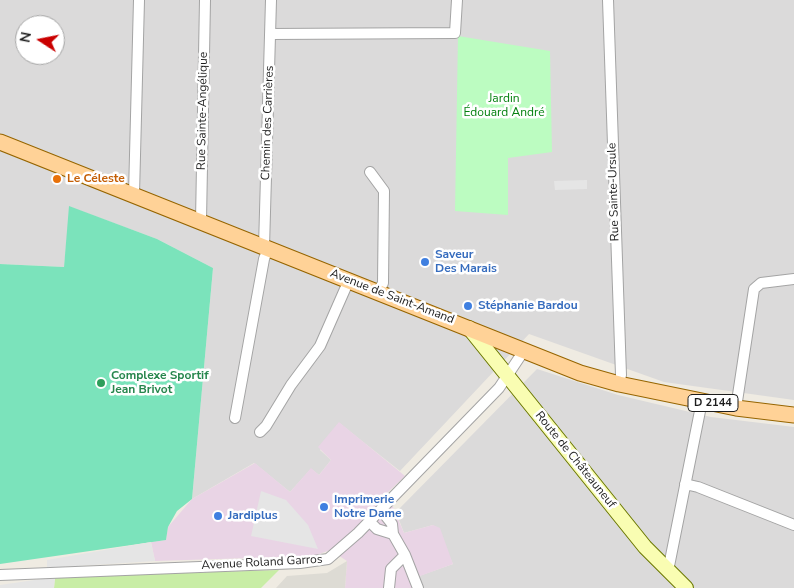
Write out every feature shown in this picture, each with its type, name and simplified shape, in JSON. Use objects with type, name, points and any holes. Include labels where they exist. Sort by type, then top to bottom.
[{"type":"main road","name":"Avenue de Saint-Amand","points":[[0,142],[379,291],[523,352],[580,372],[619,384],[736,408],[794,415]]},
{"type":"main road","name":"Route de Châteauneuf","points":[[469,328],[507,378],[645,547],[686,588]]},
{"type":"street","points":[[134,194],[139,0]]},
{"type":"street","name":"Rue Sainte-Angélique","points":[[201,221],[205,0]]},
{"type":"street","name":"Chemin des Carrières","points":[[235,418],[266,248],[271,0]]},
{"type":"street","points":[[270,34],[455,33],[458,0]]},
{"type":"street","name":"Rue Sainte-Ursule","points":[[608,0],[619,384]]},
{"type":"street","points":[[370,172],[384,191],[383,282],[379,291]]},
{"type":"street","points":[[736,408],[754,289],[761,283],[794,279]]},
{"type":"street","points":[[260,432],[320,346],[348,280]]},
{"type":"street","name":"Avenue Roland Garros","points":[[0,575],[320,562],[335,556],[507,378],[523,352]]},
{"type":"street","points":[[668,571],[702,401]]},
{"type":"street","points":[[685,484],[698,487],[794,525]]},
{"type":"street","points":[[381,510],[392,524],[393,534],[405,556],[418,588]]},
{"type":"street","points":[[370,521],[377,529],[393,534]]},
{"type":"street","points":[[388,588],[391,569],[405,556]]},
{"type":"shaded area","points":[[0,0],[794,0],[794,400],[664,382],[529,334],[400,471],[339,423],[320,450],[331,460],[319,475],[311,469],[290,492],[254,463],[192,499],[213,268],[157,239],[70,207],[64,267],[0,264]]},
{"type":"shaded area","points":[[587,180],[587,189],[555,190],[554,181]]},
{"type":"shaded area","points":[[537,369],[618,395],[711,417],[794,427],[794,588],[423,588],[419,576],[453,564],[433,525],[404,533],[396,512]]},
{"type":"shaded area","points":[[339,422],[405,476],[387,493],[404,533],[433,525],[440,528],[453,564],[409,580],[412,588],[345,588],[347,561],[330,550],[314,556],[155,561],[151,542],[166,540],[168,527],[192,499],[255,463],[290,492],[311,468],[319,475],[331,460],[318,447]]},
{"type":"shaded area","points":[[261,491],[286,500],[308,525],[318,549],[251,536]]},
{"type":"shaded area","points":[[151,542],[155,561],[47,568],[47,560]]},
{"type":"shaded area","points":[[347,561],[345,588],[276,588],[287,576],[327,573]]},
{"type":"shaded area","points":[[55,577],[54,588],[0,588],[0,585]]},
{"type":"green space","name":"Jardin Édouard André","points":[[458,36],[550,51],[552,152],[508,158],[508,215],[455,211]]},
{"type":"green space","name":"Complexe Sportif Jean Brivot","points":[[69,206],[157,239],[213,268],[192,499],[177,511],[168,527],[166,540],[0,564],[0,264],[64,267]]},
{"type":"green space","points":[[279,570],[261,588],[54,588],[55,577]]},
{"type":"place","name":"Le Céleste","points":[[57,179]]},
{"type":"place","name":"Saveur Des Marais","points":[[425,262]]},
{"type":"place","name":"Stéphanie Bardou","points":[[468,306]]},
{"type":"place","name":"Complexe Sportif Jean Brivot","points":[[101,383]]},
{"type":"place","name":"Imprimerie Notre Dame","points":[[324,507]]},
{"type":"place","name":"Jardiplus","points":[[218,516]]}]
